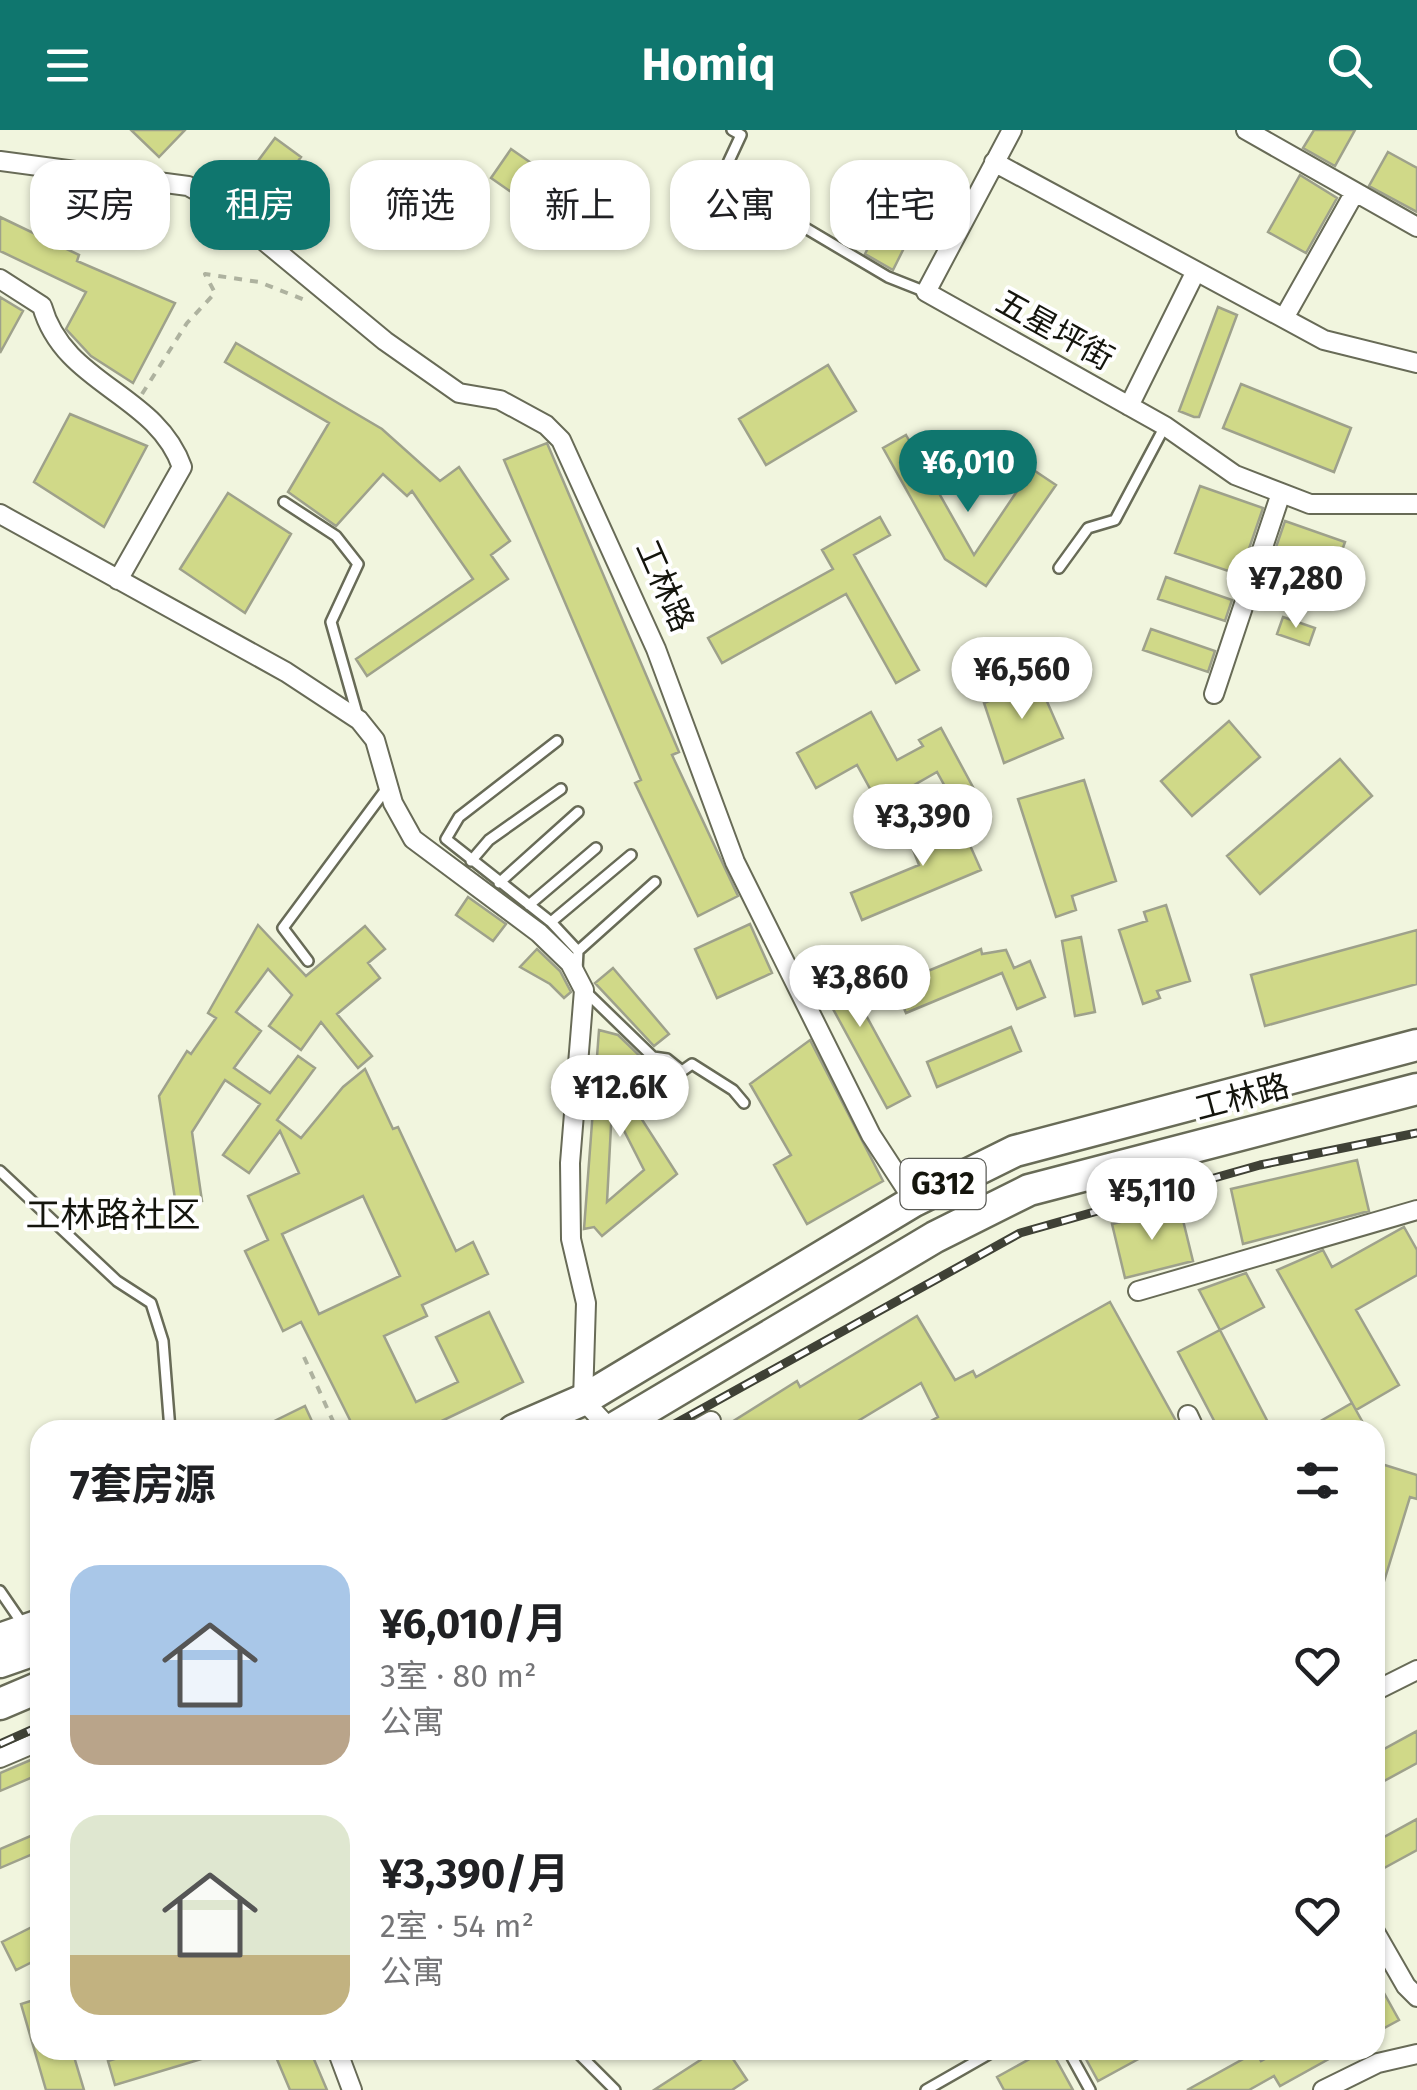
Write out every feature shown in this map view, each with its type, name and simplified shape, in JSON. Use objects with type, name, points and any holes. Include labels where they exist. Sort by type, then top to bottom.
[{"type":"highway","name":"工林路","points":[[537,1420],[582,1400],[914,1201],[1015,1151],[1417,1045]]},
{"type":"highway","name":"工林路","points":[[628,1420],[965,1220],[1029,1190],[1417,1089]]},
{"type":"highway","points":[[0,1662],[27,1635]]},
{"type":"street","points":[[926,292],[1012,130]]},
{"type":"street","points":[[1246,130],[1417,226]]},
{"type":"street","name":"工林路","points":[[0,160],[188,186],[216,201],[334,299],[459,393],[500,400],[546,425],[560,440],[656,650],[735,862],[871,1135],[914,1201]]},
{"type":"street","points":[[994,162],[1324,340],[1417,363]]},
{"type":"street","points":[[1284,318],[1355,192]]},
{"type":"street","points":[[1128,406],[1196,271]]},
{"type":"street","points":[[0,279],[42,306],[50,334],[64,351],[134,406],[177,452],[182,467],[118,580]]},
{"type":"street","name":"五星坪街","points":[[926,292],[1165,426],[1235,475],[1310,504],[1417,504]]},
{"type":"street","points":[[1214,694],[1281,493]]},
{"type":"street","points":[[0,514],[286,672],[359,720],[375,740],[389,786],[413,839],[539,933],[581,982],[570,1163],[571,1238],[586,1303],[582,1400]]},
{"type":"street","points":[[1138,1291],[1417,1210]]},
{"type":"street","name":"工林路","points":[[582,1400],[601,1420]]},
{"type":"street","points":[[1385,1686],[1417,1670]]},
{"type":"street","points":[[0,1758],[30,1745]]},
{"type":"street","points":[[1385,1947],[1417,1997]]},
{"type":"street","points":[[1323,2090],[1378,2063],[1417,2054]]},
{"type":"street","points":[[342,2060],[352,2090]]},
{"type":"lane","points":[[732,130],[741,135],[721,178],[888,277],[926,292]]},
{"type":"lane","points":[[1058,568],[1088,528],[1115,520],[1165,426]]},
{"type":"lane","points":[[284,502],[336,536],[358,564],[358,574],[331,622],[359,720]]},
{"type":"lane","points":[[557,740],[459,817],[446,838],[551,922],[578,951],[581,982],[653,1057],[668,1060],[682,1071],[692,1064],[732,1090],[744,1103]]},
{"type":"lane","points":[[308,961],[283,928],[389,786]]},
{"type":"lane","points":[[470,861],[489,840],[561,789]]},
{"type":"lane","points":[[499,883],[578,812]]},
{"type":"lane","points":[[529,906],[596,848]]},
{"type":"lane","points":[[551,922],[631,855]]},
{"type":"lane","points":[[578,951],[655,882]]},
{"type":"lane","points":[[647,1113],[653,1057]]},
{"type":"lane","points":[[0,1171],[116,1281],[151,1303],[163,1341],[169,1420]]},
{"type":"lane","points":[[0,1591],[27,1635]]},
{"type":"lane","points":[[584,2060],[615,2090]]},
{"type":"lane","points":[[926,2090],[978,2060]]},
{"type":"lane","points":[[1074,2060],[1090,2090]]},
{"type":"path","points":[[134,406],[187,323],[215,293],[205,274],[259,282],[314,304],[334,299]]},
{"type":"path","points":[[304,1357],[332,1420]]},
{"type":"building","points":[[131,130],[185,130],[159,157]]},
{"type":"building","points":[[1314,130],[1355,130],[1335,166],[1303,148]]},
{"type":"building","points":[[275,138],[301,157],[299,160],[259,160]]},
{"type":"building","points":[[511,149],[527,160],[510,160],[510,191],[491,178]]},
{"type":"building","points":[[1388,152],[1417,168],[1417,212],[1369,186]]},
{"type":"building","points":[[1300,175],[1337,198],[1306,253],[1268,232]]},
{"type":"building","points":[[0,217],[30,231],[30,250],[69,250],[79,255],[77,261],[175,303],[133,383],[91,356],[66,329],[86,292],[0,251]]},
{"type":"building","points":[[867,250],[903,250],[893,270],[865,254]]},
{"type":"building","points":[[0,297],[23,311],[0,353]]},
{"type":"building","points":[[1218,307],[1237,315],[1199,417],[1194,417],[1179,411]]},
{"type":"building","points":[[236,343],[382,429],[440,481],[459,467],[510,541],[491,555],[508,579],[367,676],[356,659],[473,579],[412,491],[407,496],[383,474],[336,526],[288,492],[329,423],[225,362]]},
{"type":"building","points":[[828,365],[856,411],[766,465],[739,419]]},
{"type":"building","points":[[1241,384],[1351,428],[1334,472],[1223,428]]},
{"type":"building","points":[[70,414],[147,446],[104,527],[34,482]]},
{"type":"building","points":[[906,435],[974,555],[1032,469],[1056,485],[986,586],[945,559],[883,448]]},
{"type":"building","points":[[547,443],[679,752],[672,755],[738,896],[698,916],[635,783],[641,780],[504,460]]},
{"type":"building","points":[[1200,486],[1263,508],[1240,575],[1175,553]]},
{"type":"building","points":[[228,493],[291,534],[245,613],[180,569]]},
{"type":"building","points":[[880,517],[890,535],[854,555],[919,670],[896,683],[846,594],[722,663],[708,638],[833,569],[822,550]]},
{"type":"building","points":[[1285,521],[1345,542],[1323,604],[1291,593],[1302,563],[1274,553]]},
{"type":"building","points":[[1166,577],[1232,600],[1225,621],[1158,599]]},
{"type":"building","points":[[1283,617],[1315,628],[1309,645],[1277,634]]},
{"type":"building","points":[[1151,629],[1215,651],[1208,672],[1143,650]]},
{"type":"building","points":[[1038,681],[1063,738],[1004,763],[984,703]]},
{"type":"building","points":[[871,712],[897,760],[923,746],[919,740],[941,728],[974,789],[953,801],[937,772],[879,805],[857,765],[816,788],[797,753]]},
{"type":"building","points":[[1229,721],[1260,757],[1192,816],[1161,781]]},
{"type":"building","points":[[1340,759],[1372,796],[1260,894],[1227,856]]},
{"type":"building","points":[[1084,780],[1116,881],[1072,896],[1076,910],[1056,917],[1018,799]]},
{"type":"building","points":[[957,816],[981,870],[862,920],[851,893],[919,865],[908,837]]},
{"type":"building","points":[[468,897],[506,924],[493,941],[456,915]]},
{"type":"building","points":[[1166,905],[1190,981],[1157,991],[1160,998],[1143,1004],[1119,930],[1147,921],[1144,912]]},
{"type":"building","points":[[750,924],[772,973],[717,998],[695,949]]},
{"type":"building","points":[[258,925],[306,976],[365,926],[385,949],[368,963],[380,978],[337,1014],[372,1056],[358,1068],[321,1022],[301,1050],[269,1026],[292,995],[268,969],[236,1012],[261,1031],[234,1068],[270,1093],[298,1056],[315,1068],[277,1120],[301,1138],[343,1087],[365,1069],[393,1129],[398,1127],[456,1251],[473,1242],[488,1274],[422,1305],[427,1316],[384,1336],[416,1402],[458,1382],[436,1337],[489,1312],[523,1382],[444,1420],[350,1420],[301,1322],[283,1331],[245,1251],[268,1240],[248,1196],[299,1173],[280,1131],[249,1173],[223,1155],[260,1104],[225,1080],[192,1132],[202,1201],[176,1205],[159,1096],[187,1051],[191,1054],[216,1018],[208,1013]],"holes":[[[363,1196],[400,1276],[319,1314],[282,1234]]]},
{"type":"building","points":[[1417,930],[1417,984],[1265,1026],[1251,975]]},
{"type":"building","points":[[1081,937],[1095,1012],[1075,1016],[1062,941]]},
{"type":"building","points":[[537,949],[560,971],[571,992],[564,998],[550,984],[520,967]]},
{"type":"building","points":[[981,949],[982,954],[1006,950],[1014,968],[1030,961],[1045,997],[1017,1009],[1002,973],[906,1013],[894,985]]},
{"type":"building","points":[[832,953],[910,1096],[887,1108],[809,965]]},
{"type":"building","points":[[613,968],[669,1034],[654,1046],[595,983]]},
{"type":"building","points":[[1011,1027],[1021,1051],[937,1087],[927,1062]]},
{"type":"building","points":[[599,1030],[618,1035],[644,1060],[639,1115],[677,1174],[602,1236],[594,1227],[584,1229]],"holes":[[[612,1107],[644,1170],[607,1202]]]},
{"type":"building","points":[[810,1040],[883,1181],[807,1224],[774,1165],[791,1155],[750,1084]]},
{"type":"building","points":[[1357,1160],[1369,1211],[1243,1244],[1231,1189]]},
{"type":"building","points":[[1180,1208],[1193,1261],[1125,1278],[1112,1224]]},
{"type":"building","points":[[1404,1227],[1417,1250],[1417,1275],[1356,1310],[1399,1385],[1356,1410],[1277,1270],[1323,1250],[1332,1267]]},
{"type":"building","points":[[1246,1273],[1264,1307],[1220,1330],[1199,1290]]},
{"type":"building","points":[[1110,1302],[1175,1420],[932,1420],[938,1417],[921,1383],[860,1420],[735,1420],[797,1381],[800,1387],[917,1316],[955,1380],[973,1371],[976,1377]]},
{"type":"building","points":[[1220,1330],[1267,1420],[1214,1420],[1178,1352]]},
{"type":"building","points":[[1352,1403],[1361,1420],[1322,1420]]},
{"type":"building","points":[[305,1406],[311,1420],[276,1420]]},
{"type":"building","points":[[1385,1465],[1417,1475],[1417,1499],[1410,1497],[1385,1578]]},
{"type":"building","points":[[1417,1731],[1417,1763],[1385,1781],[1385,1749]]},
{"type":"building","points":[[30,1760],[30,1778],[0,1791],[0,1773]]},
{"type":"building","points":[[1417,1819],[1417,1850],[1385,1868],[1385,1837]]},
{"type":"building","points":[[30,1836],[30,1855],[0,1868],[0,1849]]},
{"type":"building","points":[[30,1928],[30,1963],[16,1970],[2,1942]]},
{"type":"building","points":[[1385,1995],[1399,2020],[1385,2028]]},
{"type":"building","points":[[30,2001],[30,2035],[21,2004]]},
{"type":"building","points":[[37,2060],[75,2060],[84,2090],[46,2090]]},
{"type":"building","points":[[111,2060],[198,2060],[115,2085],[108,2061]]},
{"type":"building","points":[[277,2060],[314,2060],[327,2090],[290,2090]]},
{"type":"building","points":[[700,2060],[734,2060],[747,2080],[732,2090],[654,2090]]},
{"type":"building","points":[[1028,2060],[1056,2060],[1073,2090],[1004,2090],[997,2077]]},
{"type":"building","points":[[1086,2060],[1137,2060],[1098,2081]]},
{"type":"building","points":[[1241,2060],[1327,2060],[1280,2086],[1274,2076],[1249,2090],[1187,2090]]},
{"type":"railway","points":[[682,1420],[1020,1233],[1260,1165],[1417,1133]]},
{"type":"railway","points":[[0,1744],[30,1730]]},
{"type":"district","name":"工林路社区","points":[[113,1215]]}]
